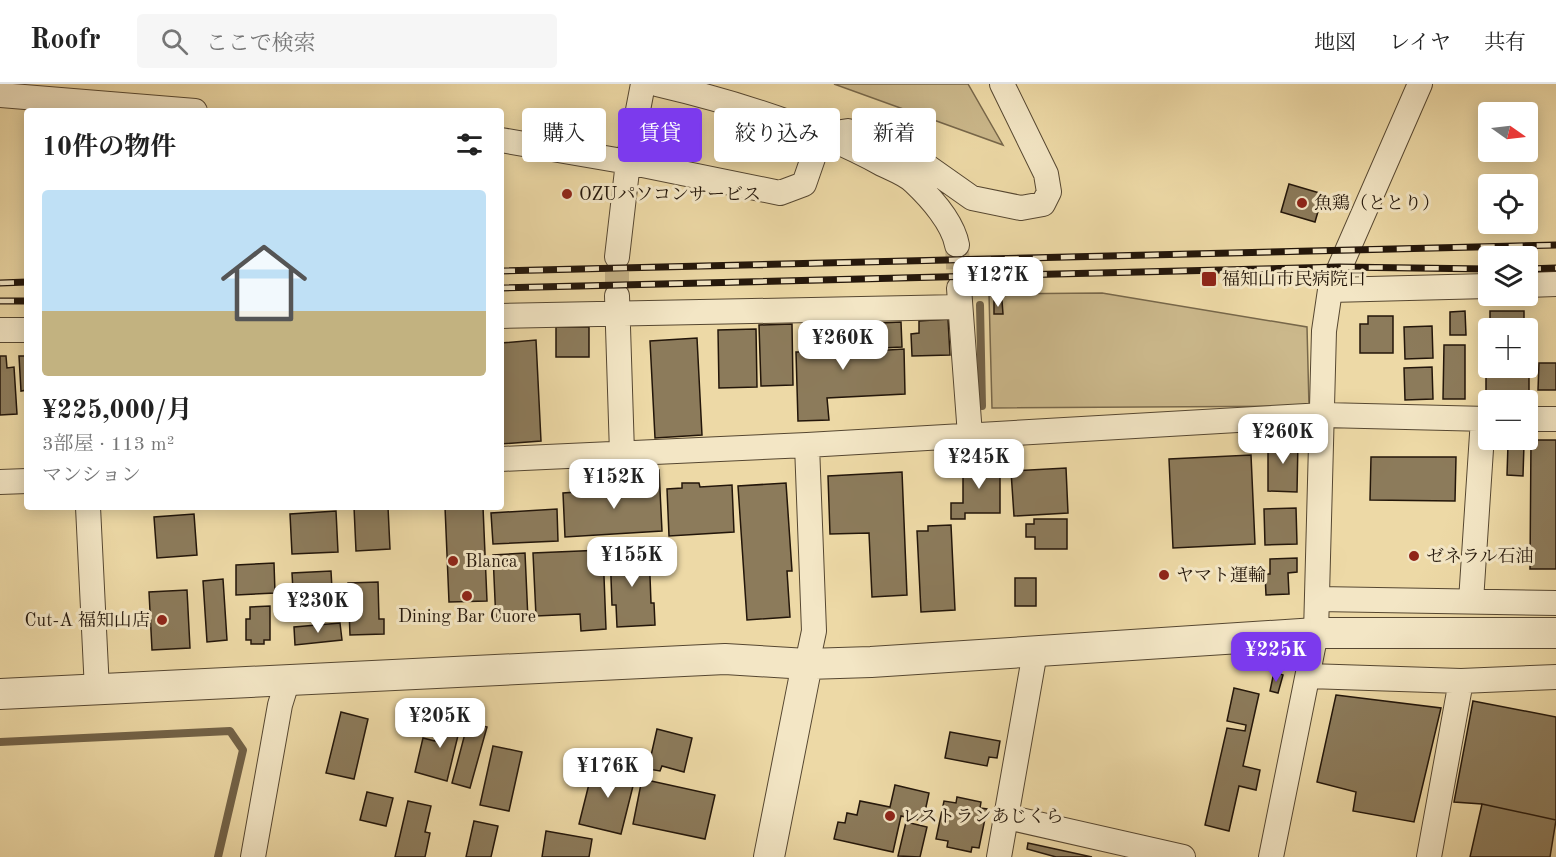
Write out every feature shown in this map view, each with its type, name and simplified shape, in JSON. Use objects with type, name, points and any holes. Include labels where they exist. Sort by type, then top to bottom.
[{"type":"street","points":[[638,108],[643,84]]},
{"type":"street","points":[[657,84],[714,98],[743,108]]},
{"type":"street","points":[[840,132],[848,131],[894,143],[972,198],[1021,208],[1043,204],[1049,192],[1046,174],[1002,84]]},
{"type":"street","points":[[1271,857],[1316,633],[1324,415],[1324,331],[1330,290],[1420,84]]},
{"type":"street","points":[[0,95],[138,108]]},
{"type":"street","points":[[504,141],[618,160]]},
{"type":"street","points":[[840,143],[913,181],[955,232],[957,245]]},
{"type":"street","points":[[617,257],[628,162],[780,193],[804,184],[812,162]]},
{"type":"street","points":[[1538,285],[1556,284]]},
{"type":"street","points":[[1330,290],[1478,286]]},
{"type":"street","points":[[504,316],[617,305],[959,297],[970,435]]},
{"type":"street","points":[[617,305],[622,453]]},
{"type":"street","points":[[0,330],[24,330]]},
{"type":"street","points":[[504,459],[807,445],[1324,415],[1478,419]]},
{"type":"street","points":[[1538,419],[1556,419]]},
{"type":"street","points":[[769,857],[814,631],[807,445]]},
{"type":"street","points":[[1471,601],[1483,450]]},
{"type":"street","points":[[0,482],[24,481]]},
{"type":"street","points":[[88,510],[97,690]]},
{"type":"street","points":[[1318,599],[1556,603]]},
{"type":"street","points":[[0,694],[725,659],[807,664],[1316,633],[1556,633]]},
{"type":"street","points":[[999,857],[1035,651]]},
{"type":"street","points":[[1308,676],[1461,681],[1556,677]]},
{"type":"street","points":[[253,857],[280,705],[288,679]]},
{"type":"street","points":[[1429,857],[1461,681]]},
{"type":"street","points":[[1007,817],[1183,857]]},
{"type":"shaded area","points":[[834,84],[968,84],[1003,145],[936,121],[936,108],[900,108]]},
{"type":"shaded area","points":[[1102,293],[1307,327],[1309,406],[992,408],[989,294]]},
{"type":"building","name":"魚鶏（ととり）","points":[[1289,184],[1323,194],[1315,222],[1281,212]]},
{"type":"building","points":[[994,301],[1002,301],[1003,314],[994,314]]},
{"type":"building","points":[[1465,311],[1466,335],[1450,335],[1450,312]]},
{"type":"building","points":[[1490,311],[1524,311],[1524,318],[1490,318]]},
{"type":"building","points":[[1368,316],[1393,316],[1393,353],[1360,353],[1360,324],[1368,324]]},
{"type":"building","points":[[948,319],[950,355],[912,356],[911,334],[919,333],[919,321]]},
{"type":"building","points":[[901,322],[902,347],[861,349],[860,324]]},
{"type":"building","points":[[792,324],[793,385],[761,386],[759,325]]},
{"type":"building","points":[[856,325],[857,352],[904,349],[905,394],[827,398],[829,420],[798,421],[796,352],[807,352],[806,327]]},
{"type":"building","points":[[1432,326],[1433,358],[1405,359],[1404,327]]},
{"type":"building","points":[[556,327],[589,327],[589,357],[556,357]]},
{"type":"building","points":[[756,329],[757,387],[719,388],[718,330]]},
{"type":"building","points":[[697,338],[702,435],[655,438],[650,341]]},
{"type":"building","points":[[536,340],[541,441],[504,444],[504,343]]},
{"type":"building","points":[[1444,345],[1465,345],[1465,399],[1443,399]]},
{"type":"building","points":[[0,356],[6,356],[7,368],[14,367],[17,414],[0,415]]},
{"type":"building","points":[[19,356],[24,356],[24,390],[21,391]]},
{"type":"building","points":[[1539,363],[1556,363],[1556,390],[1538,390]]},
{"type":"building","points":[[1432,367],[1433,399],[1405,400],[1404,368]]},
{"type":"building","points":[[1486,378],[1529,378],[1529,390],[1486,390]]},
{"type":"building","points":[[1268,439],[1298,440],[1297,492],[1268,491]]},
{"type":"building","points":[[1538,440],[1556,440],[1556,569],[1530,569],[1531,450],[1538,450]]},
{"type":"building","points":[[1508,450],[1524,450],[1523,476],[1507,475]]},
{"type":"building","points":[[971,455],[992,455],[991,477],[1000,477],[1000,513],[965,513],[965,519],[951,519],[951,503],[963,503],[963,470],[971,471]]},
{"type":"building","points":[[1251,455],[1255,544],[1173,548],[1169,459]]},
{"type":"building","points":[[1371,457],[1456,457],[1455,501],[1370,500]]},
{"type":"building","points":[[1066,468],[1068,513],[1014,516],[1011,471]]},
{"type":"building","points":[[659,470],[662,531],[565,537],[563,493],[647,487],[646,471]]},
{"type":"building","points":[[902,472],[907,595],[872,597],[869,533],[830,534],[828,476]]},
{"type":"building","points":[[682,483],[699,483],[700,487],[732,485],[734,532],[669,536],[667,489],[682,488]]},
{"type":"building","points":[[786,483],[792,571],[787,571],[790,617],[747,620],[738,486]]},
{"type":"building","points":[[1296,508],[1297,544],[1265,545],[1264,509]]},
{"type":"building","points":[[557,509],[558,541],[493,544],[491,513]]},
{"type":"building","points":[[354,510],[388,510],[390,549],[356,551]]},
{"type":"building","points":[[445,510],[483,510],[487,601],[449,602]]},
{"type":"building","points":[[336,511],[338,552],[292,554],[290,514]]},
{"type":"building","points":[[194,514],[197,555],[157,558],[154,517]]},
{"type":"building","points":[[1034,519],[1067,519],[1067,549],[1035,549],[1035,537],[1026,537],[1026,524],[1034,524]]},
{"type":"building","points":[[951,525],[955,610],[921,612],[917,531],[928,531],[928,526]]},
{"type":"building","points":[[603,550],[606,629],[581,631],[580,614],[536,616],[533,553]]},
{"type":"building","points":[[649,550],[651,603],[654,603],[655,625],[617,627],[616,605],[612,605],[610,551]]},
{"type":"building","points":[[525,553],[528,620],[496,622],[493,555]]},
{"type":"building","points":[[1297,558],[1297,572],[1288,573],[1289,594],[1266,595],[1265,574],[1270,574],[1270,559]]},
{"type":"building","points":[[274,563],[275,593],[236,595],[236,565]]},
{"type":"building","points":[[331,571],[332,589],[293,591],[292,573]]},
{"type":"building","points":[[1015,578],[1036,578],[1036,606],[1015,606]]},
{"type":"building","points":[[223,579],[227,640],[207,642],[203,581]]},
{"type":"building","points":[[378,582],[379,619],[384,619],[384,634],[350,635],[348,583]]},
{"type":"building","points":[[187,590],[190,648],[152,650],[149,592]]},
{"type":"building","points":[[332,598],[333,616],[293,619],[292,601]]},
{"type":"building","points":[[270,606],[270,640],[264,640],[264,644],[251,644],[251,640],[246,640],[246,619],[250,619],[250,607]]},
{"type":"building","points":[[340,623],[342,640],[295,645],[294,627]]},
{"type":"building","points":[[1274,672],[1283,675],[1278,693],[1270,691]]},
{"type":"building","points":[[1234,688],[1259,694],[1243,766],[1260,770],[1256,790],[1239,786],[1229,831],[1205,825],[1227,728],[1245,731],[1246,725],[1227,721]]},
{"type":"building","points":[[1336,695],[1441,708],[1414,822],[1353,811],[1356,792],[1317,782]]},
{"type":"building","points":[[1473,701],[1556,717],[1556,820],[1482,804],[1454,802]]},
{"type":"building","points":[[341,712],[368,719],[354,779],[326,773]]},
{"type":"building","points":[[442,713],[462,719],[447,781],[415,772],[423,738],[435,741]]},
{"type":"building","points":[[468,722],[487,727],[470,788],[452,783]]},
{"type":"building","points":[[657,729],[692,738],[684,772],[662,766],[660,771],[648,769]]},
{"type":"building","points":[[950,732],[1000,741],[997,758],[989,757],[987,766],[945,758]]},
{"type":"building","points":[[493,746],[522,752],[509,811],[480,805]]},
{"type":"building","points":[[594,764],[636,774],[621,834],[579,824]]},
{"type":"building","points":[[642,779],[715,795],[705,839],[633,824]]},
{"type":"building","points":[[895,785],[929,793],[923,821],[901,816],[893,852],[834,839],[838,822],[845,823],[847,813],[857,815],[860,801],[890,807]]},
{"type":"building","points":[[367,792],[393,798],[386,826],[360,820]]},
{"type":"building","points":[[957,797],[981,802],[980,808],[987,809],[979,848],[972,847],[971,852],[947,847],[948,841],[936,839],[944,801],[956,803]]},
{"type":"building","points":[[408,801],[431,806],[425,832],[430,833],[425,857],[395,857]]},
{"type":"building","points":[[1482,804],[1556,820],[1550,857],[1470,857]]},
{"type":"building","points":[[474,821],[498,826],[491,857],[466,857]]},
{"type":"building","points":[[906,822],[927,827],[920,857],[898,856]]},
{"type":"building","points":[[546,831],[592,839],[589,857],[542,857]]},
{"type":"building","points":[[1028,843],[1092,857],[1056,857],[1027,849]]},
{"type":"waterway","points":[[980,305],[982,406]]},
{"type":"waterway","points":[[0,742],[230,731],[243,750],[218,857]]},
{"type":"tunnel","points":[[957,245],[959,288]]},
{"type":"tunnel","points":[[617,257],[617,296]]},
{"type":"railway","points":[[504,271],[1556,245]]},
{"type":"railway","points":[[504,288],[1339,267],[1478,269]]},
{"type":"railway","points":[[1538,269],[1556,268]]},
{"type":"railway","points":[[0,283],[24,282]]},
{"type":"railway","points":[[0,301],[24,301]]},
{"type":"place","name":"OZUパソコンサービス","points":[[567,194]]},
{"type":"place","name":"魚鶏（ととり）","points":[[1302,203]]},
{"type":"place","name":"福知山市民病院口","points":[[1209,279]]},
{"type":"place","name":"ゼネラル石油","points":[[1414,556]]},
{"type":"place","name":"Blanca","points":[[453,561]]},
{"type":"place","name":"ヤマト運輸","points":[[1164,575]]},
{"type":"place","name":"Dining Bar Cuore","points":[[467,596]]},
{"type":"place","name":"Cut-A 福知山店","points":[[162,620]]},
{"type":"place","name":"レストランあじくら","points":[[890,816]]}]
